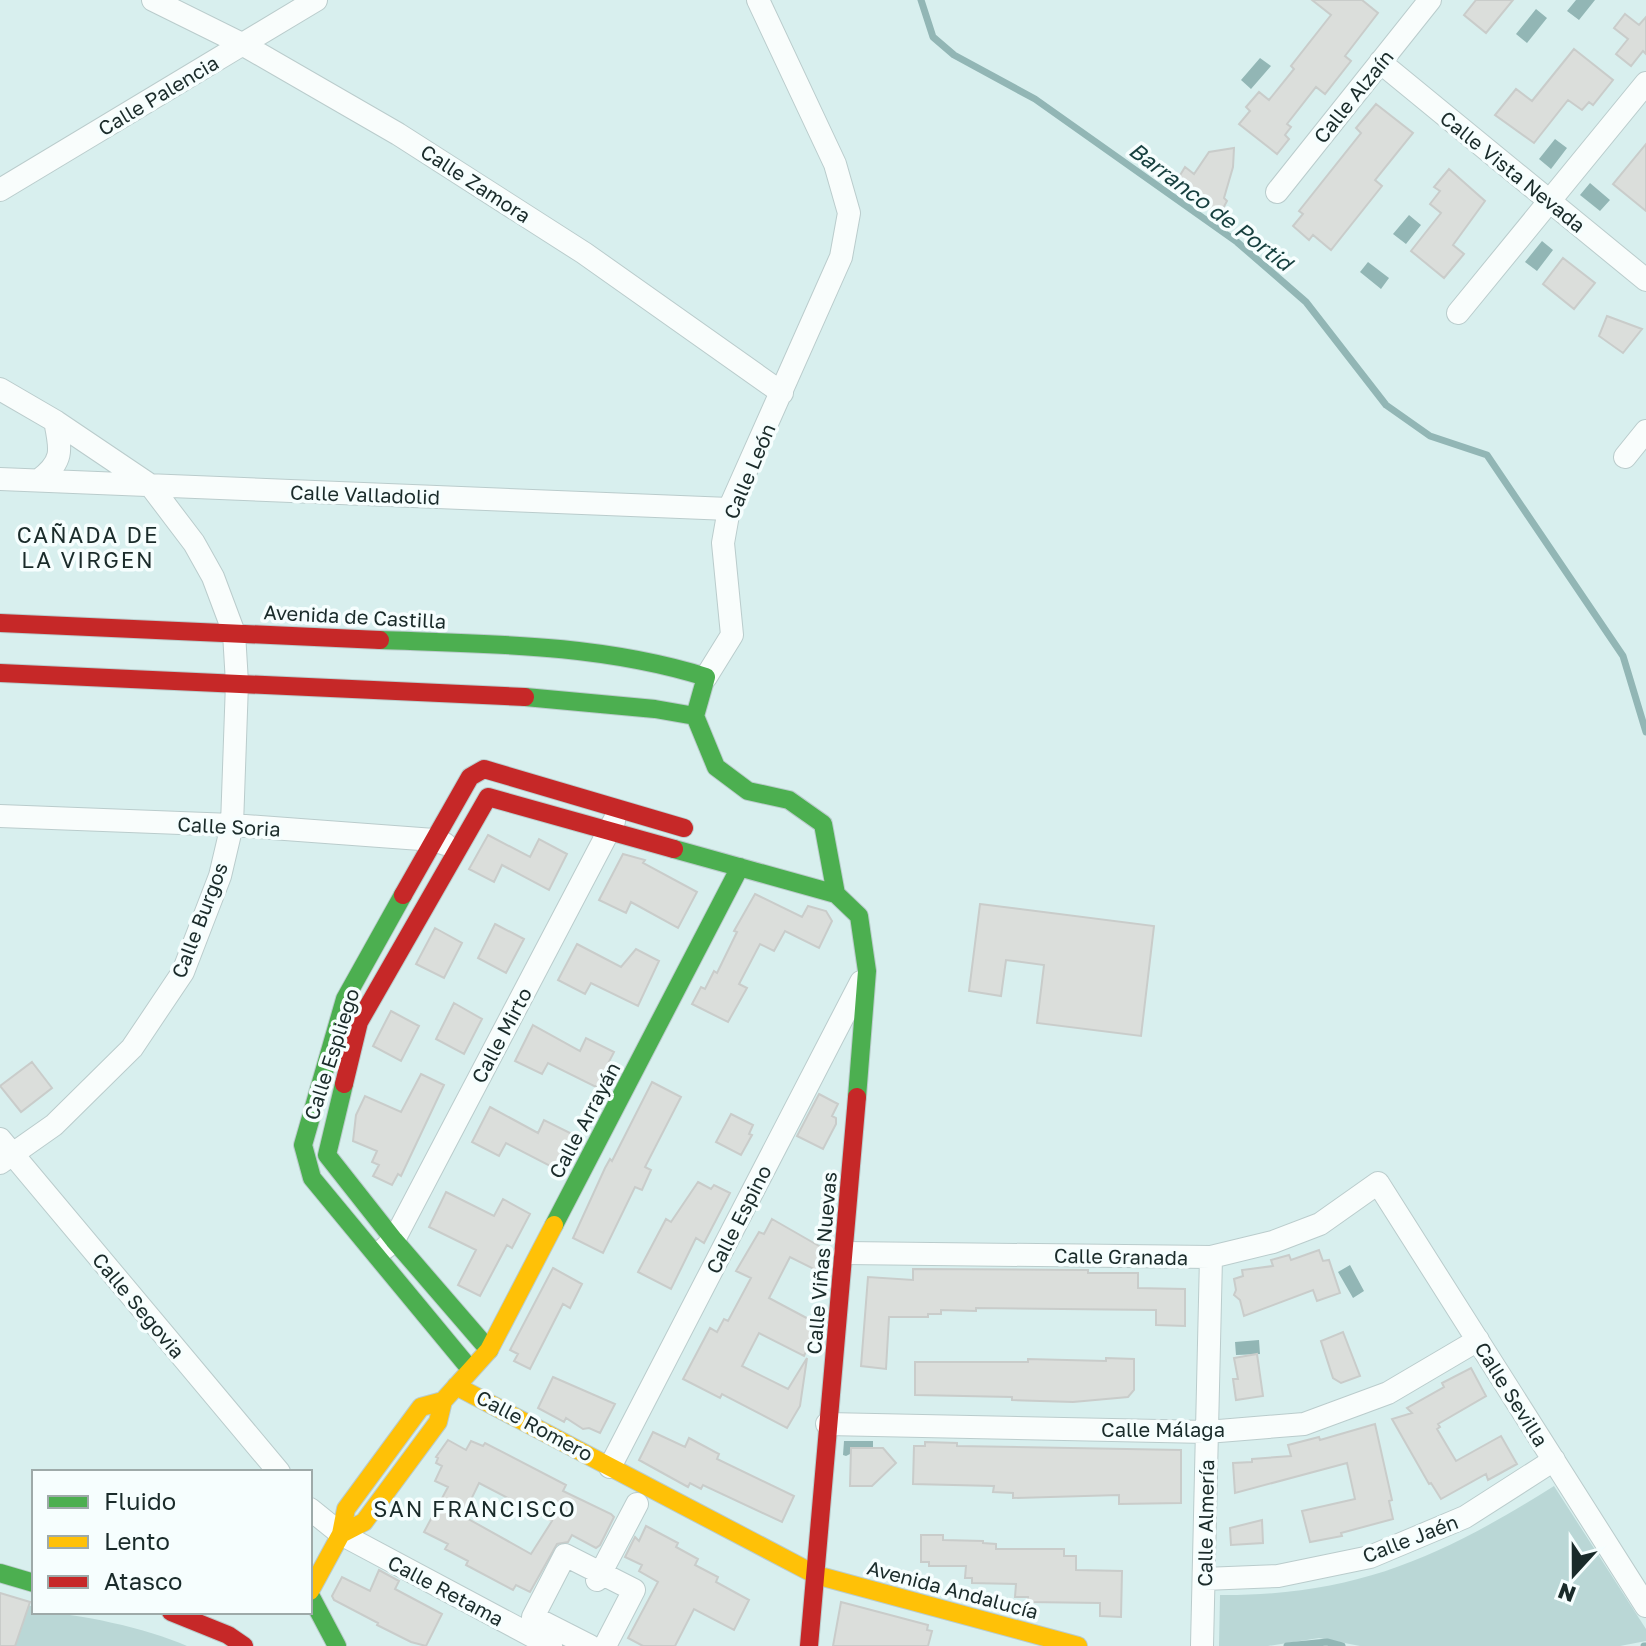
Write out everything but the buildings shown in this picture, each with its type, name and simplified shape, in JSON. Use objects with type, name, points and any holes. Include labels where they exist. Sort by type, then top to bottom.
[{"type":"street","name":"Calle Zamora","points":[[153,0],[242,44],[398,134],[584,253],[782,393]]},
{"type":"street","name":"Calle Palencia","points":[[0,190],[316,0]]},
{"type":"street","name":"Calle León","points":[[695,716],[706,677],[732,635],[723,543],[729,509],[841,257],[849,213],[835,164],[758,0]]},
{"type":"street","name":"Calle Alzaín","points":[[1277,192],[1430,0]]},
{"type":"street","name":"Calle Vista Nevada","points":[[1380,62],[1646,280]]},
{"type":"street","points":[[1458,313],[1646,83]]},
{"type":"street","points":[[0,389],[55,421],[150,485]]},
{"type":"street","points":[[39,480],[52,470],[60,456],[55,421]]},
{"type":"street","points":[[1625,457],[1646,431]]},
{"type":"street","name":"Calle Valladolid","points":[[0,479],[729,509]]},
{"type":"street","name":"Calle Burgos","points":[[5,1152],[54,1125],[132,1048],[183,972],[220,876],[232,825],[237,683],[234,633],[213,577],[194,543],[150,485]]},
{"type":"street","name":"Avenida de Castilla","points":[[0,623],[548,647],[664,664],[706,677]]},
{"type":"street","points":[[0,673],[542,698],[695,716],[716,767],[748,791],[789,800],[823,824],[826,870],[836,894]]},
{"type":"street","name":"Calle Espliego","points":[[470,1369],[312,1178],[303,1145],[345,999],[470,777],[484,769],[620,809]]},
{"type":"street","name":"Calle Espliego","points":[[489,1350],[394,1240],[327,1155],[359,1022],[488,797],[609,830]]},
{"type":"street","points":[[620,809],[707,835]]},
{"type":"street","name":"Calle Mirto","points":[[394,1240],[620,809]]},
{"type":"street","name":"Calle Soria","points":[[0,816],[232,825],[434,840],[456,849]]},
{"type":"street","points":[[609,830],[745,858],[836,894]]},
{"type":"street","name":"Calle Arrayán","points":[[456,1386],[489,1350],[745,858]]},
{"type":"street","name":"Calle Viñas Nuevas","points":[[809,1646],[807,1594],[816,1575],[867,971],[859,916],[836,894]]},
{"type":"street","name":"Calle Espino","points":[[610,1467],[867,971]]},
{"type":"street","name":"Calle Segovia","points":[[5,1152],[277,1470]]},
{"type":"street","name":"Calle Granada","points":[[845,1253],[1211,1257],[1273,1242],[1320,1224],[1378,1183]]},
{"type":"street","name":"Calle Sevilla","points":[[1378,1183],[1646,1606]]},
{"type":"street","points":[[377,1256],[394,1240]]},
{"type":"street","name":"Calle Almería","points":[[1202,1646],[1211,1257]]},
{"type":"street","name":"Calle Málaga","points":[[827,1424],[1207,1432],[1304,1424],[1388,1393],[1478,1340]]},
{"type":"street","name":"Calle Romero","points":[[312,1589],[341,1534],[346,1509],[421,1407],[450,1405],[456,1386],[816,1575]]},
{"type":"street","name":"Calle Jaén","points":[[1204,1579],[1278,1576],[1370,1557],[1465,1517],[1554,1460]]},
{"type":"street","points":[[599,1576],[637,1504]]},
{"type":"street","points":[[312,1511],[341,1534]]},
{"type":"street","name":"Calle Retama","points":[[341,1534],[551,1646]]},
{"type":"street","points":[[590,1646],[533,1617],[565,1555],[599,1576],[634,1590],[605,1646]]},
{"type":"street","points":[[0,1573],[32,1582]]},
{"type":"street","name":"Avenida Andalucía","points":[[816,1575],[1078,1646]]},
{"type":"street","points":[[312,1597],[337,1646]]},
{"type":"street","points":[[176,1614],[228,1635],[244,1646]]},
{"type":"street","points":[[517,1646],[519,1642],[527,1646]]},
{"type":"shaded area","points":[[1576,0],[1595,0],[1579,20],[1567,11]]},
{"type":"shaded area","points":[[1536,9],[1547,18],[1527,43],[1516,34]]},
{"type":"shaded area","points":[[1260,58],[1271,66],[1251,89],[1241,80]]},
{"type":"shaded area","points":[[1555,139],[1567,148],[1551,169],[1539,159]]},
{"type":"shaded area","points":[[1590,183],[1610,200],[1600,211],[1580,195]]},
{"type":"shaded area","points":[[1409,215],[1421,225],[1406,244],[1393,234]]},
{"type":"shaded area","points":[[1542,241],[1553,250],[1537,271],[1525,262]]},
{"type":"shaded area","points":[[1368,262],[1389,278],[1381,289],[1360,272]]},
{"type":"shaded area","points":[[1350,1265],[1364,1291],[1353,1298],[1338,1272]]},
{"type":"shaded area","points":[[1259,1340],[1260,1354],[1236,1355],[1235,1342]]},
{"type":"shaded area","points":[[844,1441],[873,1441],[873,1448],[850,1448],[850,1454],[846,1456],[843,1455]]},
{"type":"shaded area","points":[[1554,1486],[1646,1629],[1646,1641],[1620,1646],[1360,1646],[1319,1638],[1268,1646],[1219,1646],[1220,1595],[1269,1594],[1314,1588],[1396,1568],[1473,1533]]},
{"type":"shaded area","points":[[0,1596],[32,1606],[32,1614],[70,1615],[112,1623],[187,1646],[0,1646]]},
{"type":"waterway","name":"Barranco de Portid","points":[[921,0],[933,37],[954,55],[1035,99],[1237,242],[1306,302],[1386,405],[1430,436],[1487,455],[1623,656],[1646,732]]},
{"type":"waterway","points":[[1287,1646],[1327,1642],[1342,1646]]},
{"type":"traffic: fast","points":[[380,640],[585,652],[666,666],[706,677],[695,716],[716,767],[748,791],[789,800],[823,824],[836,894]]},
{"type":"traffic: fast","points":[[525,697],[655,709],[695,716]]},
{"type":"traffic: fast","points":[[674,849],[836,894],[859,916],[867,971],[857,1097]]},
{"type":"traffic: fast","points":[[554,1225],[740,867]]},
{"type":"traffic: fast","points":[[403,895],[345,999],[303,1145],[312,1178],[470,1369]]},
{"type":"traffic: fast","points":[[344,1084],[327,1155],[394,1240],[489,1350]]},
{"type":"traffic: fast","points":[[0,1573],[32,1582]]},
{"type":"traffic: fast","points":[[312,1599],[337,1646]]},
{"type":"traffic: slow","points":[[341,1534],[364,1522],[438,1422],[443,1401],[489,1350],[554,1225]]},
{"type":"traffic: slow","points":[[456,1386],[816,1575],[1078,1646]]},
{"type":"traffic: slow","points":[[312,1587],[341,1534],[346,1509],[421,1407],[443,1401]]},
{"type":"traffic: jam","points":[[0,623],[380,640]]},
{"type":"traffic: jam","points":[[0,673],[525,697]]},
{"type":"traffic: jam","points":[[403,895],[470,777],[484,769],[684,828]]},
{"type":"traffic: jam","points":[[344,1084],[359,1022],[488,797],[674,849]]},
{"type":"traffic: jam","points":[[809,1646],[857,1097]]},
{"type":"traffic: jam","points":[[176,1614],[228,1635],[244,1646]]},
{"type":"district","name":"CAÑADA DE LA VIRGEN","points":[[88,546]]},
{"type":"district","name":"SAN FRANCISCO","points":[[475,1508]]}]
